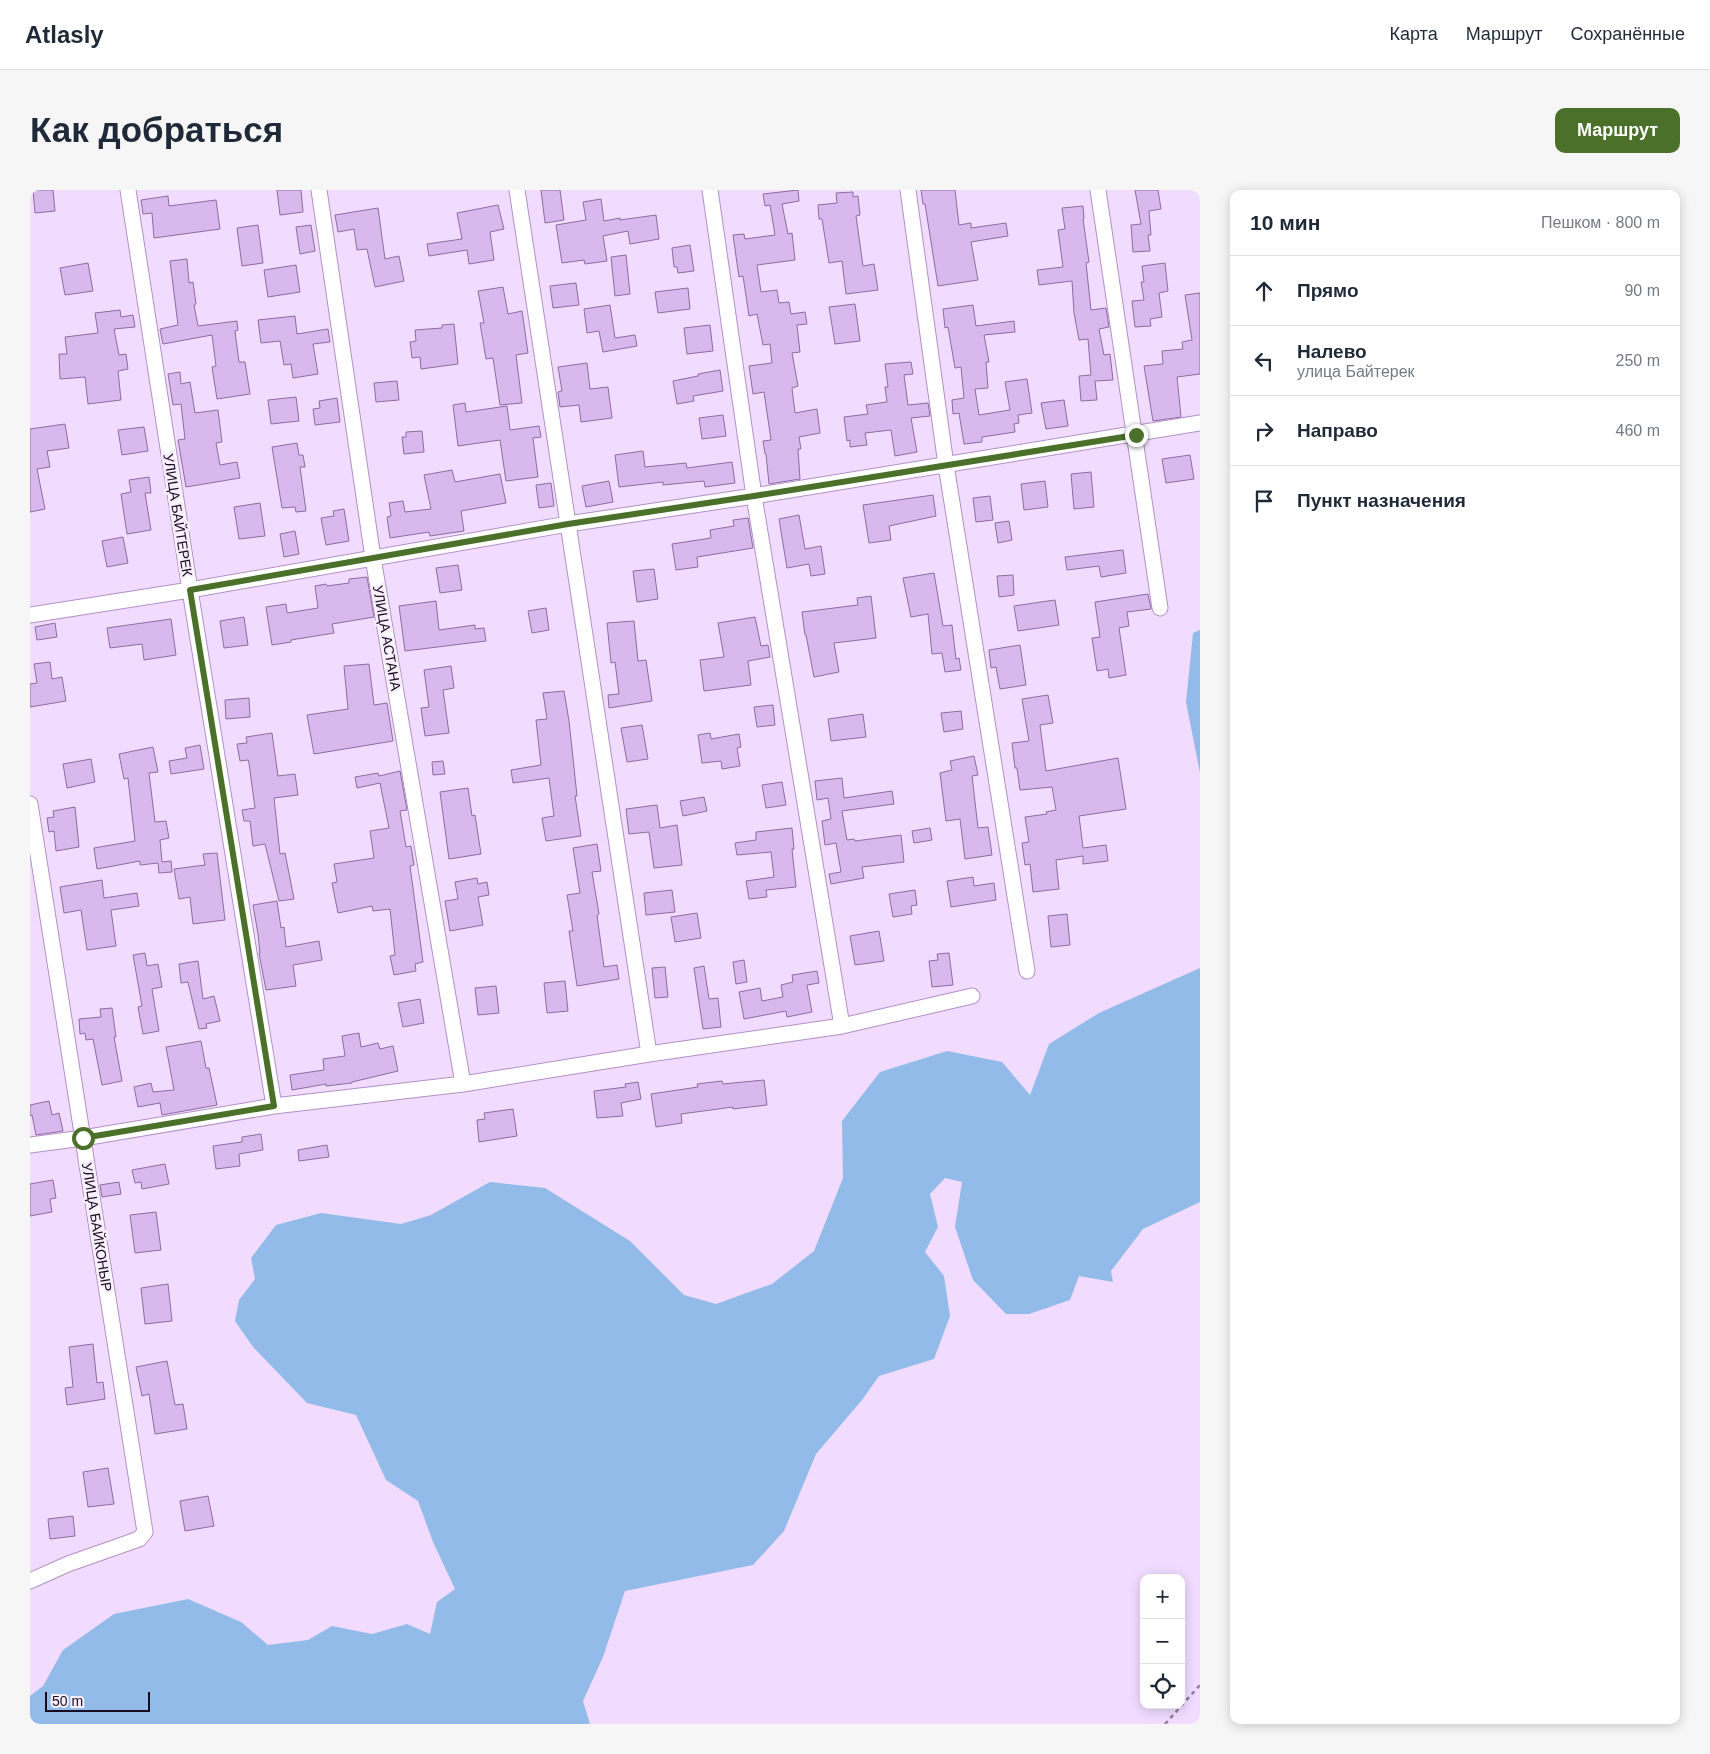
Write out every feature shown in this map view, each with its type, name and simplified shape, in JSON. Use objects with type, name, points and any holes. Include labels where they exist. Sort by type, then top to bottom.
[{"type":"street","name":"УЛИЦА БАЙТЕРЕК","points":[[128,190],[190,590],[274,1106]]},
{"type":"street","name":"УЛИЦА АСТАНА","points":[[319,190],[373,558],[463,1084]]},
{"type":"street","points":[[517,190],[649,1054]]},
{"type":"street","points":[[710,190],[754,496],[842,1026]]},
{"type":"street","points":[[908,190],[946,465],[1027,971]]},
{"type":"street","points":[[1098,190],[1136,435],[1160,608]]},
{"type":"street","points":[[30,615],[190,590],[568,524],[1136,435],[1200,423]]},
{"type":"street","name":"УЛИЦА БАЙКОНЫР","points":[[30,804],[145,1532],[139,1539],[68,1564],[30,1581]]},
{"type":"street","points":[[30,1145],[274,1106],[463,1084],[649,1054],[842,1026],[972,996]]},
{"type":"path","points":[[1165,1724],[1200,1685]]},
{"type":"water","points":[[1200,630],[1200,773],[1186,702],[1193,633]]},
{"type":"water","points":[[1200,968],[1200,1202],[1143,1229],[1111,1271],[1113,1282],[1079,1276],[1070,1300],[1029,1314],[1006,1314],[973,1280],[955,1227],[962,1182],[945,1178],[930,1194],[938,1227],[925,1252],[944,1276],[950,1316],[934,1359],[879,1376],[862,1400],[816,1454],[784,1531],[753,1565],[625,1591],[603,1657],[583,1701],[590,1724],[30,1724],[30,1696],[43,1686],[63,1650],[114,1614],[188,1599],[241,1622],[268,1645],[308,1640],[332,1626],[372,1634],[407,1624],[430,1634],[437,1602],[455,1589],[433,1542],[418,1501],[386,1480],[356,1415],[307,1403],[253,1347],[235,1321],[239,1300],[255,1279],[251,1258],[276,1225],[321,1213],[401,1224],[431,1215],[490,1182],[545,1188],[630,1241],[684,1295],[716,1304],[772,1284],[814,1251],[843,1178],[842,1121],[880,1072],[947,1051],[1002,1062],[1030,1095],[1049,1044],[1099,1013]]},
{"type":"building","points":[[33,190],[53,190],[55,211],[35,213]]},
{"type":"building","points":[[277,190],[301,190],[303,212],[280,215]]},
{"type":"building","points":[[541,190],[560,190],[564,220],[545,223]]},
{"type":"building","points":[[798,190],[799,201],[782,204],[788,234],[792,233],[795,260],[757,265],[761,292],[777,290],[779,303],[789,302],[791,314],[805,312],[807,324],[797,325],[800,352],[792,353],[798,386],[792,388],[795,413],[817,409],[820,433],[799,437],[801,449],[798,449],[800,479],[769,484],[763,441],[771,440],[764,392],[753,394],[749,366],[772,363],[770,344],[763,345],[757,314],[749,316],[743,276],[739,277],[733,235],[744,234],[745,239],[775,235],[770,205],[765,206],[763,194]]},
{"type":"building","points":[[921,190],[955,190],[959,225],[971,223],[971,228],[1006,223],[1008,236],[971,242],[978,280],[938,286]]},
{"type":"building","points":[[1135,190],[1158,190],[1161,209],[1149,211],[1151,235],[1148,235],[1150,251],[1133,252],[1131,225],[1141,224]]},
{"type":"building","points":[[853,192],[853,197],[858,196],[860,215],[856,216],[863,266],[874,264],[878,290],[846,294],[842,261],[829,263],[822,219],[819,219],[818,205],[837,203],[836,193]]},
{"type":"building","points":[[168,196],[169,206],[216,200],[220,229],[154,238],[152,213],[143,214],[141,200]]},
{"type":"building","points":[[601,199],[604,221],[656,215],[659,239],[630,244],[628,231],[603,236],[607,261],[585,264],[584,260],[562,263],[556,225],[586,220],[583,202]]},
{"type":"building","points":[[498,205],[504,229],[490,232],[494,260],[469,264],[467,250],[429,256],[427,244],[462,239],[457,213]]},
{"type":"building","points":[[1083,206],[1089,262],[1086,263],[1091,310],[1106,308],[1109,327],[1099,329],[1104,355],[1110,354],[1113,380],[1095,381],[1097,400],[1081,401],[1079,376],[1091,375],[1088,339],[1079,340],[1074,313],[1072,281],[1039,285],[1037,270],[1063,267],[1058,230],[1065,229],[1062,208]]},
{"type":"building","points":[[378,208],[385,259],[399,256],[404,281],[375,287],[367,249],[357,250],[354,229],[338,232],[335,215]]},
{"type":"building","points":[[258,225],[263,263],[242,266],[237,228]]},
{"type":"building","points":[[311,225],[315,251],[300,254],[296,227]]},
{"type":"building","points":[[690,245],[694,271],[678,273],[677,267],[674,267],[672,248]]},
{"type":"building","points":[[626,255],[630,294],[615,296],[611,257]]},
{"type":"building","points":[[187,259],[189,283],[193,282],[196,304],[194,305],[198,326],[237,321],[238,330],[235,331],[239,362],[245,362],[250,394],[217,399],[212,367],[216,366],[212,335],[163,344],[160,329],[178,325],[170,261]]},
{"type":"building","points":[[88,263],[93,291],[65,295],[60,268]]},
{"type":"building","points":[[1165,263],[1168,291],[1159,293],[1162,317],[1150,319],[1151,326],[1135,327],[1132,301],[1144,300],[1141,282],[1144,282],[1142,266]]},
{"type":"building","points":[[296,265],[300,292],[268,297],[264,270]]},
{"type":"building","points":[[576,283],[579,305],[553,308],[550,286]]},
{"type":"building","points":[[503,287],[508,314],[522,311],[528,353],[516,355],[522,403],[500,405],[493,358],[486,359],[480,323],[484,323],[478,291]]},
{"type":"building","points":[[688,288],[690,309],[658,313],[655,292]]},
{"type":"building","points":[[1200,293],[1200,374],[1177,377],[1181,417],[1153,421],[1144,366],[1163,364],[1162,351],[1183,349],[1182,342],[1192,340],[1185,295]]},
{"type":"building","points":[[855,304],[860,341],[835,344],[829,307]]},
{"type":"building","points":[[610,305],[615,338],[635,335],[637,346],[603,352],[599,331],[587,333],[584,309]]},
{"type":"building","points":[[973,305],[976,326],[1014,321],[1015,332],[984,335],[989,362],[986,362],[988,388],[975,389],[979,415],[1010,410],[1005,382],[1027,379],[1032,413],[1018,415],[1019,423],[1014,424],[1015,432],[982,437],[982,442],[964,444],[959,413],[953,414],[952,400],[964,398],[961,367],[955,368],[948,327],[945,328],[943,309]]},
{"type":"building","points":[[120,310],[121,317],[133,315],[135,327],[114,329],[119,355],[126,354],[128,369],[118,371],[121,400],[88,404],[85,377],[60,379],[59,354],[67,354],[65,337],[98,333],[95,313]]},
{"type":"building","points":[[295,316],[297,334],[328,329],[330,342],[313,344],[318,374],[293,378],[291,364],[284,365],[280,341],[261,343],[258,320]]},
{"type":"building","points":[[454,324],[458,364],[421,369],[420,357],[412,358],[410,342],[416,341],[415,330],[442,328],[442,325]]},
{"type":"building","points":[[710,325],[713,351],[687,354],[684,328]]},
{"type":"building","points":[[911,362],[913,374],[904,375],[908,405],[928,403],[930,416],[911,418],[917,452],[895,456],[891,430],[865,433],[867,445],[850,447],[850,440],[847,441],[844,417],[868,414],[866,405],[887,402],[885,387],[888,387],[885,364]]},
{"type":"building","points":[[587,363],[590,389],[608,387],[612,418],[581,422],[579,405],[560,407],[558,392],[562,391],[558,367]]},
{"type":"building","points":[[720,370],[723,391],[693,396],[694,401],[677,404],[673,381]]},
{"type":"building","points":[[180,372],[181,384],[190,382],[195,413],[218,410],[222,442],[216,443],[220,465],[237,462],[240,478],[186,487],[178,440],[185,439],[181,404],[173,405],[168,374]]},
{"type":"building","points":[[397,381],[399,400],[376,402],[374,383]]},
{"type":"building","points":[[296,397],[299,421],[271,424],[268,400]]},
{"type":"building","points":[[337,398],[340,422],[315,425],[313,409],[320,408],[319,401]]},
{"type":"building","points":[[1064,400],[1068,426],[1046,429],[1041,403]]},
{"type":"building","points":[[465,403],[466,412],[507,406],[510,430],[539,426],[541,437],[533,438],[538,477],[506,481],[500,440],[458,446],[453,405]]},
{"type":"building","points":[[723,415],[726,436],[702,439],[699,418]]},
{"type":"building","points":[[65,424],[69,448],[47,451],[50,467],[37,469],[45,509],[30,512],[30,429]]},
{"type":"building","points":[[144,427],[148,451],[122,455],[118,430]]},
{"type":"building","points":[[422,431],[424,452],[404,454],[402,437],[406,437],[406,432]]},
{"type":"building","points":[[297,443],[299,455],[303,455],[305,467],[300,467],[306,511],[296,512],[295,507],[282,508],[272,447]]},
{"type":"building","points":[[643,451],[645,467],[686,463],[687,468],[732,462],[735,483],[705,487],[704,481],[663,485],[663,482],[619,487],[615,455]]},
{"type":"building","points":[[1190,455],[1194,479],[1166,483],[1162,459]]},
{"type":"building","points":[[452,470],[455,482],[500,474],[506,503],[461,511],[464,531],[430,536],[429,532],[390,538],[387,517],[391,516],[389,503],[403,501],[405,512],[431,509],[424,475]]},
{"type":"building","points":[[1091,472],[1094,507],[1074,509],[1071,474]]},
{"type":"building","points":[[149,477],[151,493],[145,493],[151,530],[127,534],[121,494],[131,492],[129,480]]},
{"type":"building","points":[[609,481],[613,502],[586,507],[582,486]]},
{"type":"building","points":[[1045,481],[1048,507],[1024,510],[1021,484]]},
{"type":"building","points":[[551,483],[554,506],[539,508],[536,485]]},
{"type":"building","points":[[933,495],[936,516],[889,526],[891,540],[869,543],[863,505]]},
{"type":"building","points":[[990,496],[993,520],[976,522],[973,498]]},
{"type":"building","points":[[260,503],[265,536],[239,539],[234,507]]},
{"type":"building","points":[[344,509],[349,541],[326,545],[321,518],[334,516],[333,511]]},
{"type":"building","points":[[799,515],[805,549],[821,546],[825,574],[811,576],[809,564],[787,568],[779,519]]},
{"type":"building","points":[[748,518],[753,548],[697,557],[698,567],[676,570],[672,544],[711,538],[710,530],[734,526],[733,520]]},
{"type":"building","points":[[1009,521],[1012,540],[998,543],[995,523]]},
{"type":"building","points":[[295,531],[299,554],[284,557],[280,534]]},
{"type":"building","points":[[123,537],[128,563],[107,567],[102,541]]},
{"type":"building","points":[[1123,550],[1126,573],[1101,577],[1099,566],[1067,570],[1065,557]]},
{"type":"building","points":[[458,565],[462,590],[440,593],[436,568]]},
{"type":"building","points":[[654,569],[658,599],[637,602],[633,571]]},
{"type":"building","points":[[934,573],[943,626],[952,625],[956,659],[959,658],[961,670],[945,672],[942,653],[932,654],[928,614],[911,617],[903,578]]},
{"type":"building","points":[[1013,575],[1014,595],[999,597],[997,576]]},
{"type":"building","points":[[367,577],[374,617],[332,624],[334,633],[272,645],[266,607],[286,604],[287,613],[318,608],[315,586],[349,583],[349,579]]},
{"type":"building","points":[[1148,594],[1151,609],[1127,612],[1129,626],[1119,628],[1126,675],[1109,678],[1108,669],[1097,671],[1092,638],[1100,637],[1095,602]]},
{"type":"building","points":[[871,596],[876,638],[834,643],[839,672],[814,677],[802,612],[858,605],[857,598]]},
{"type":"building","points":[[1055,600],[1059,625],[1018,631],[1014,606]]},
{"type":"building","points":[[436,601],[439,630],[475,625],[475,629],[484,628],[486,641],[405,651],[399,606]]},
{"type":"building","points":[[546,608],[549,630],[532,633],[528,611]]},
{"type":"building","points":[[244,617],[248,645],[224,648],[220,621]]},
{"type":"building","points":[[755,617],[761,646],[768,645],[770,657],[748,661],[751,685],[704,691],[700,660],[724,657],[718,623]]},
{"type":"building","points":[[171,619],[176,655],[144,660],[142,644],[110,648],[107,628]]},
{"type":"building","points":[[634,621],[638,661],[646,660],[652,701],[609,708],[608,695],[619,694],[615,662],[611,663],[607,623]]},
{"type":"building","points":[[55,623],[57,637],[37,640],[35,627]]},
{"type":"building","points":[[1020,645],[1026,685],[1000,689],[996,667],[991,668],[989,650]]},
{"type":"building","points":[[50,662],[52,679],[62,677],[66,701],[30,707],[30,684],[37,683],[34,664]]},
{"type":"building","points":[[369,664],[374,705],[387,703],[393,741],[314,754],[307,715],[348,709],[344,666]]},
{"type":"building","points":[[451,666],[454,688],[443,690],[449,733],[425,736],[421,708],[429,707],[424,670]]},
{"type":"building","points":[[564,691],[581,836],[546,841],[542,818],[554,816],[549,778],[513,783],[511,770],[541,765],[536,720],[547,719],[543,693]]},
{"type":"building","points":[[1048,695],[1053,723],[1040,725],[1046,771],[1118,758],[1126,809],[1079,816],[1083,848],[1106,845],[1108,861],[1083,864],[1083,856],[1056,860],[1059,889],[1033,892],[1030,864],[1025,865],[1022,843],[1029,842],[1025,817],[1047,814],[1046,812],[1056,810],[1052,787],[1020,790],[1012,743],[1029,741],[1022,699]]},
{"type":"building","points":[[249,698],[250,717],[226,719],[225,700]]},
{"type":"building","points":[[773,705],[775,725],[757,727],[754,707]]},
{"type":"building","points":[[961,711],[963,729],[944,732],[941,713]]},
{"type":"building","points":[[863,714],[866,737],[831,741],[828,719]]},
{"type":"building","points":[[642,725],[648,759],[627,762],[621,728]]},
{"type":"building","points":[[272,733],[278,776],[295,774],[298,795],[274,798],[280,854],[285,853],[294,899],[279,901],[265,844],[253,846],[250,821],[244,821],[242,810],[255,808],[249,763],[248,760],[240,761],[237,744],[247,743],[246,737]]},
{"type":"building","points":[[710,733],[711,739],[739,734],[741,747],[737,748],[740,766],[722,769],[721,761],[702,763],[698,735]]},
{"type":"building","points":[[200,745],[204,769],[171,774],[169,761],[187,758],[185,748]]},
{"type":"building","points":[[153,747],[158,772],[149,773],[155,822],[166,821],[169,838],[160,840],[162,862],[171,861],[172,872],[159,873],[158,863],[140,865],[140,861],[97,869],[94,848],[135,841],[128,778],[124,779],[119,754]]},
{"type":"building","points":[[974,756],[978,775],[972,776],[978,828],[988,827],[992,855],[965,859],[960,819],[946,821],[940,773],[952,770],[950,761]]},
{"type":"building","points":[[91,759],[95,782],[67,788],[63,764]]},
{"type":"building","points":[[443,761],[445,774],[433,775],[432,762]]},
{"type":"building","points":[[400,771],[407,810],[400,811],[406,847],[411,846],[414,865],[410,866],[423,962],[415,964],[416,971],[394,975],[390,956],[395,955],[390,909],[373,911],[372,906],[338,913],[332,883],[337,882],[334,864],[374,858],[370,831],[389,828],[380,783],[357,788],[355,777],[378,773],[379,776]]},
{"type":"building","points":[[842,778],[844,798],[892,791],[894,804],[842,811],[847,840],[854,839],[855,841],[901,835],[904,862],[862,867],[864,878],[831,884],[829,874],[841,872],[836,843],[825,845],[822,821],[831,819],[828,798],[817,800],[815,781]]},
{"type":"building","points":[[782,782],[786,805],[766,808],[762,785]]},
{"type":"building","points":[[468,788],[472,816],[475,815],[481,854],[449,859],[440,792]]},
{"type":"building","points":[[704,797],[707,811],[683,816],[680,801]]},
{"type":"building","points":[[657,805],[660,828],[677,825],[682,865],[654,868],[649,832],[629,834],[626,809]]},
{"type":"building","points":[[75,807],[79,847],[56,851],[54,831],[49,832],[47,818],[54,817],[53,811]]},
{"type":"building","points":[[792,828],[796,887],[766,890],[767,897],[749,899],[746,881],[774,877],[771,852],[737,855],[735,843],[756,840],[756,832]]},
{"type":"building","points":[[930,828],[932,840],[914,843],[912,831]]},
{"type":"building","points":[[597,844],[601,871],[592,872],[599,914],[597,915],[604,967],[617,965],[619,979],[577,986],[569,931],[573,931],[567,895],[580,893],[573,848]]},
{"type":"building","points":[[217,853],[225,920],[193,924],[190,897],[179,899],[174,869],[205,865],[203,854]]},
{"type":"building","points":[[973,877],[974,886],[994,883],[996,900],[951,907],[947,881]]},
{"type":"building","points":[[477,878],[478,884],[487,882],[489,895],[478,897],[483,925],[450,931],[445,901],[458,899],[455,882]]},
{"type":"building","points":[[102,880],[104,898],[137,893],[139,906],[111,910],[116,946],[87,950],[81,910],[64,913],[60,887]]},
{"type":"building","points":[[672,890],[675,912],[646,915],[644,893]]},
{"type":"building","points":[[915,890],[917,905],[911,906],[912,914],[893,917],[889,894]]},
{"type":"building","points":[[277,901],[281,928],[284,927],[286,947],[319,941],[322,960],[293,965],[296,986],[266,990],[253,905]]},
{"type":"building","points":[[697,913],[701,938],[675,942],[671,917]]},
{"type":"building","points":[[1067,914],[1070,945],[1051,947],[1048,916]]},
{"type":"building","points":[[879,931],[884,961],[855,965],[850,936]]},
{"type":"building","points":[[145,953],[147,966],[158,964],[162,987],[152,989],[159,1031],[143,1034],[138,1007],[142,1006],[133,955]]},
{"type":"building","points":[[949,953],[953,985],[932,987],[929,961],[938,960],[937,954]]},
{"type":"building","points":[[744,960],[747,982],[736,984],[733,962]]},
{"type":"building","points":[[198,961],[203,999],[214,996],[220,1021],[206,1024],[207,1028],[199,1029],[188,982],[181,983],[179,964]]},
{"type":"building","points":[[704,966],[709,999],[718,998],[721,1027],[703,1029],[694,968]]},
{"type":"building","points":[[665,967],[668,997],[655,998],[652,968]]},
{"type":"building","points":[[817,971],[819,983],[807,985],[812,1012],[787,1017],[786,1011],[744,1019],[739,992],[760,988],[762,1001],[783,997],[781,985],[793,982],[792,975]]},
{"type":"building","points":[[565,981],[568,1011],[547,1013],[544,983]]},
{"type":"building","points":[[496,986],[499,1013],[478,1015],[475,988]]},
{"type":"building","points":[[420,999],[424,1023],[403,1027],[398,1003]]},
{"type":"building","points":[[112,1008],[116,1037],[114,1037],[122,1081],[102,1085],[93,1039],[86,1040],[85,1033],[80,1034],[79,1019],[101,1017],[100,1009]]},
{"type":"building","points":[[359,1033],[361,1047],[378,1043],[380,1049],[393,1046],[398,1071],[352,1083],[326,1086],[326,1084],[292,1090],[290,1075],[324,1070],[323,1059],[345,1056],[342,1036]]},
{"type":"building","points":[[201,1041],[206,1068],[209,1068],[217,1105],[162,1115],[160,1103],[138,1107],[134,1087],[151,1083],[153,1092],[174,1090],[166,1047]]},
{"type":"building","points":[[764,1080],[767,1105],[733,1109],[733,1107],[681,1114],[682,1123],[656,1127],[651,1094],[698,1087],[697,1084],[722,1081],[723,1084]]},
{"type":"building","points":[[638,1082],[641,1099],[621,1103],[623,1116],[597,1118],[594,1091],[626,1087],[625,1084]]},
{"type":"building","points":[[49,1101],[52,1115],[59,1113],[63,1131],[36,1135],[32,1115],[30,1116],[30,1105]]},
{"type":"building","points":[[513,1109],[517,1136],[479,1142],[477,1120],[485,1119],[484,1113]]},
{"type":"building","points":[[261,1134],[263,1150],[239,1154],[240,1166],[216,1169],[213,1146],[242,1142],[242,1137]]},
{"type":"building","points":[[327,1145],[329,1157],[299,1161],[298,1150]]},
{"type":"building","points":[[165,1164],[169,1184],[142,1189],[141,1182],[135,1183],[132,1170]]},
{"type":"building","points":[[53,1180],[56,1198],[50,1199],[52,1212],[30,1216],[30,1184]]},
{"type":"building","points":[[119,1182],[121,1194],[102,1197],[100,1185]]},
{"type":"building","points":[[156,1212],[161,1250],[135,1253],[130,1215]]},
{"type":"building","points":[[168,1284],[172,1321],[145,1324],[141,1288]]},
{"type":"building","points":[[93,1344],[97,1383],[103,1382],[105,1399],[67,1405],[65,1388],[73,1387],[69,1347]]},
{"type":"building","points":[[167,1361],[175,1405],[183,1404],[187,1429],[155,1434],[149,1394],[142,1396],[136,1367]]},
{"type":"building","points":[[108,1468],[114,1504],[88,1507],[83,1472]]},
{"type":"building","points":[[208,1496],[214,1526],[185,1531],[180,1501]]},
{"type":"building","points":[[73,1516],[75,1536],[50,1539],[48,1519]]},
{"type":"route","points":[[83,1138],[274,1106],[190,590],[568,524],[1136,435]]}]
